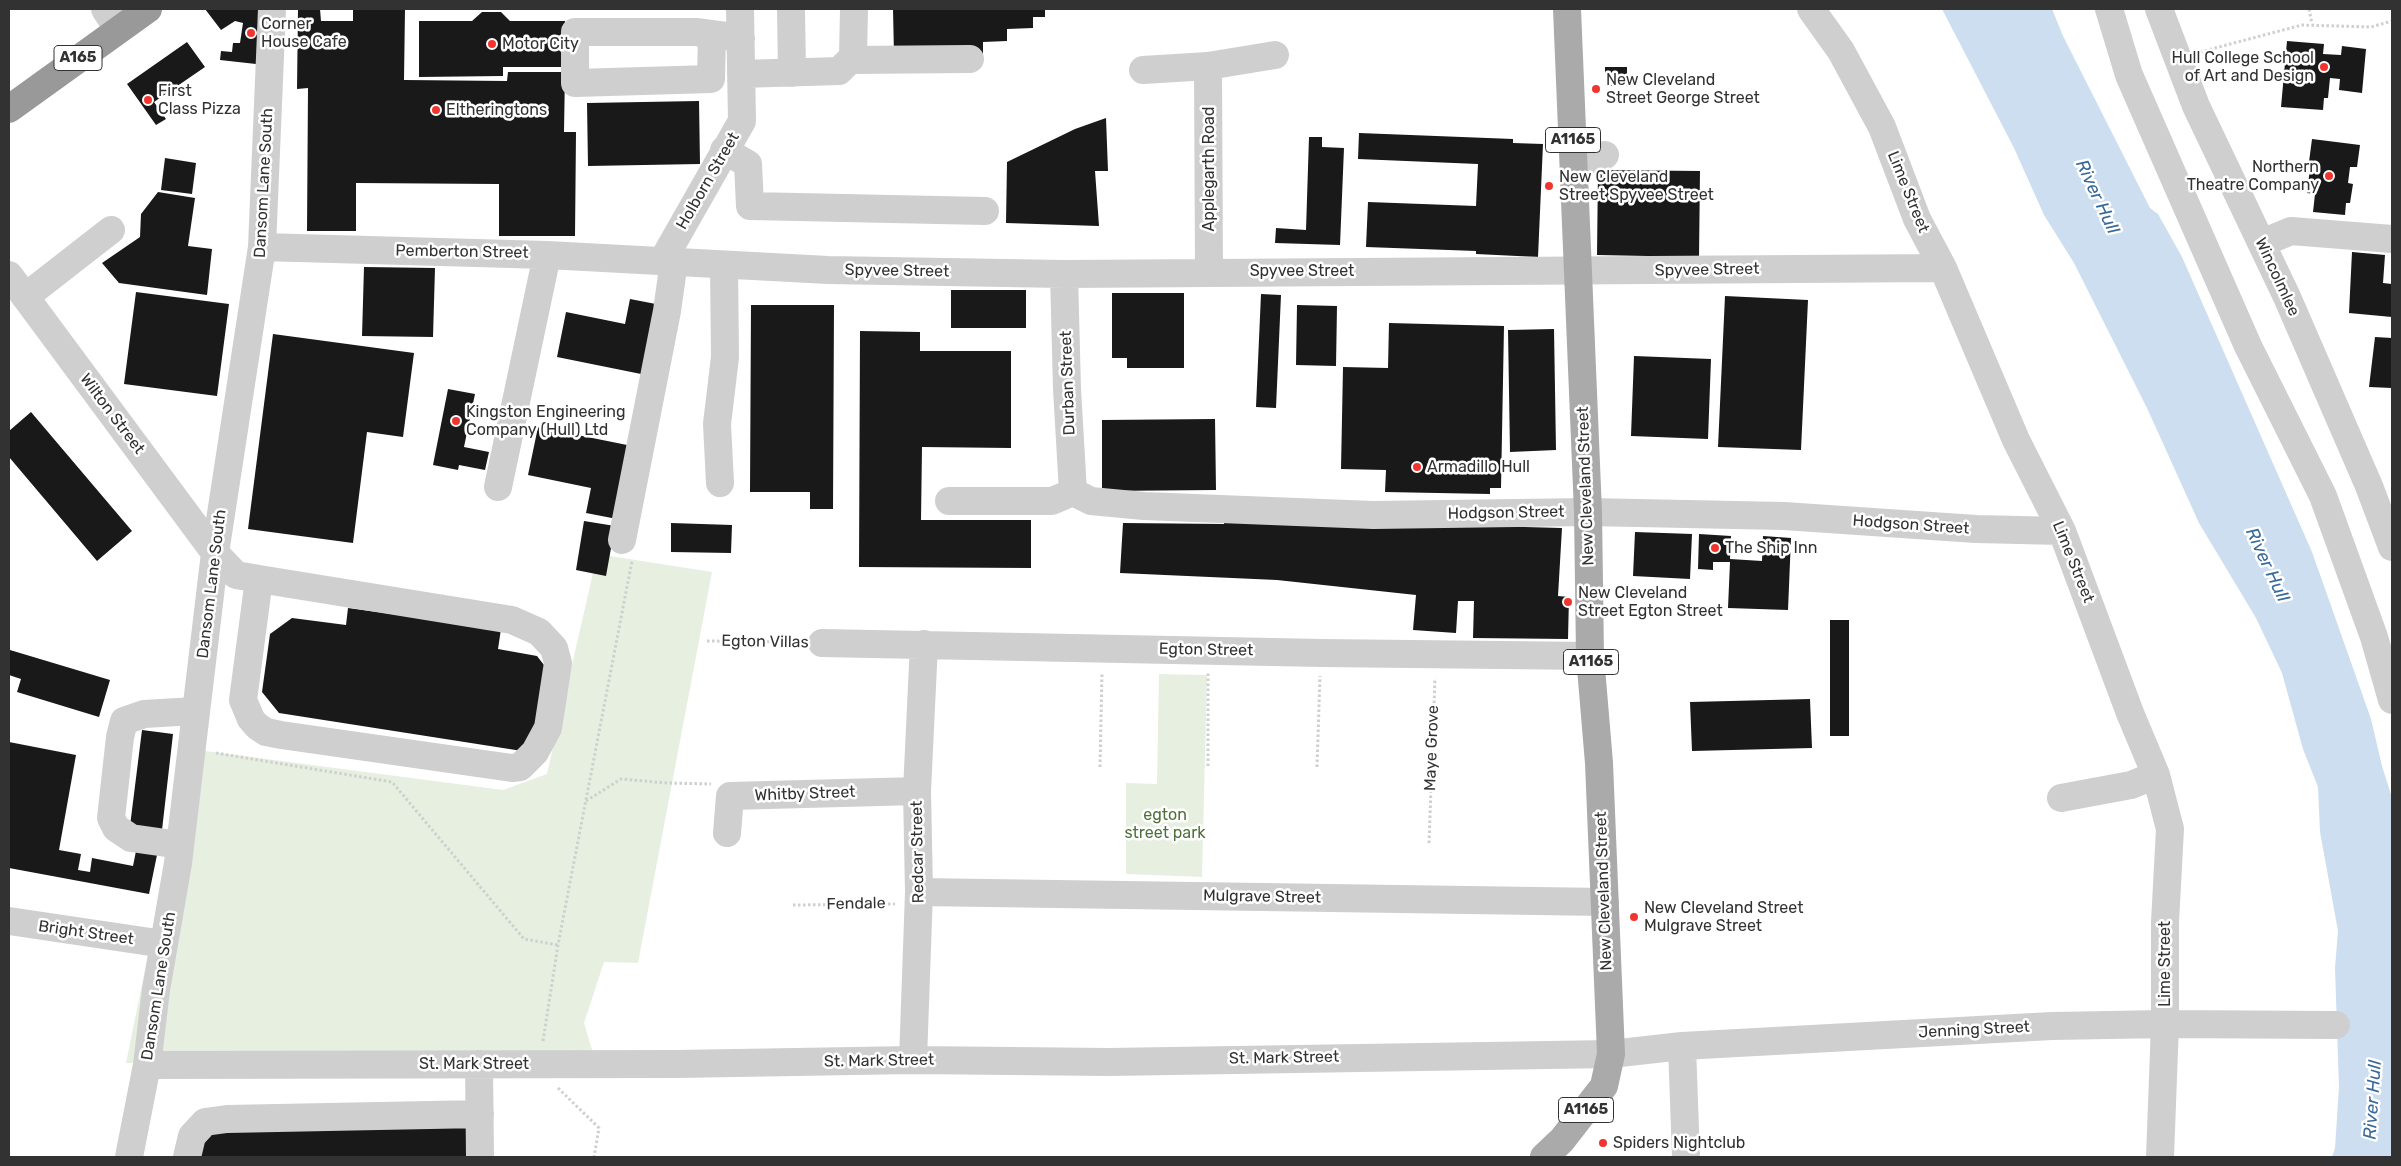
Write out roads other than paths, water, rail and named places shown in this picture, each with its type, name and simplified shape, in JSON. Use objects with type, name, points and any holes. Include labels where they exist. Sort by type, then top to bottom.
[{"type":"highway","name":"A165","points":[[9,109],[111,19],[148,9]]},
{"type":"main road","name":"New Cleveland Street","points":[[1567,9],[1588,512],[1590,656],[1599,763],[1611,1054]]},
{"type":"main road","name":"A1165","points":[[1544,1157],[1562,1140],[1604,1086],[1611,1054]]},
{"type":"street","name":"Dansom Lane South","points":[[129,1157],[147,1065],[180,845],[215,553],[262,247],[272,9]]},
{"type":"street","name":"Holborn Street","points":[[668,260],[724,150],[742,121],[740,9]]},
{"type":"street","points":[[741,74],[836,73],[853,56],[854,9]]},
{"type":"street","name":"Lime Street","points":[[1811,9],[1828,50],[1882,127],[1917,219],[1943,268],[2016,440],[2062,531],[2130,713],[2156,775],[2170,829],[2165,922],[2165,1024],[2160,1157]]},
{"type":"street","points":[[2108,9],[2129,75],[2248,346],[2324,496],[2374,637],[2392,700]]},
{"type":"street","name":"Wincolmlee","points":[[2159,9],[2196,106],[2262,243],[2361,468],[2392,547]]},
{"type":"street","points":[[791,10],[792,73]]},
{"type":"street","points":[[712,34],[711,79],[575,83],[575,32],[696,32],[712,34],[740,38]]},
{"type":"street","points":[[1143,70],[1208,66],[1275,55]]},
{"type":"street","points":[[851,60],[970,59]]},
{"type":"street","name":"Applegarth Road","points":[[1208,66],[1209,271]]},
{"type":"street","points":[[724,150],[748,164],[750,206],[985,211]]},
{"type":"street","points":[[1574,164],[1605,155]]},
{"type":"street","points":[[25,297],[111,230]]},
{"type":"street","points":[[2262,243],[2291,230],[2392,239]]},
{"type":"street","name":"Pemberton Street","points":[[262,247],[548,254],[668,260]]},
{"type":"street","points":[[498,487],[548,254]]},
{"type":"street","points":[[627,548],[667,311],[668,260]]},
{"type":"street","name":"Spyvee Street","points":[[668,260],[828,270],[1064,274],[1209,271],[1579,271],[1943,268]]},
{"type":"street","points":[[720,483],[717,424],[725,357],[724,265]]},
{"type":"street","name":"Durban Street","points":[[1064,274],[1067,388],[1073,492]]},
{"type":"street","name":"Wilton Street","points":[[9,275],[215,553],[236,575],[512,620],[539,632],[554,648],[558,663],[548,728],[535,752],[520,767],[512,768],[266,732],[251,719],[243,700],[259,579]]},
{"type":"street","points":[[949,501],[1052,501],[1073,492]]},
{"type":"street","name":"Hodgson Street","points":[[1073,492],[1090,501],[1144,506],[1363,515],[1588,512],[1784,516],[1976,529],[2062,531]]},
{"type":"street","name":"Egton Street","points":[[822,643],[1322,653],[1590,656]]},
{"type":"street","name":"Redcar Street","points":[[913,1060],[919,898],[917,791],[924,644]]},
{"type":"street","points":[[180,845],[131,838],[116,828],[111,818],[120,737],[124,721],[144,714],[195,711]]},
{"type":"street","points":[[2061,798],[2131,785],[2156,775]]},
{"type":"street","name":"Whitby Street","points":[[727,832],[730,796],[917,791]]},
{"type":"street","name":"Mulgrave Street","points":[[919,898],[1605,902]]},
{"type":"street","name":"Bright Street","points":[[9,922],[164,944]]},
{"type":"street","name":"Jenning Street","points":[[1611,1054],[1682,1046],[2052,1026],[2165,1024],[2336,1025]]},
{"type":"street","points":[[1682,1046],[1686,1157]]},
{"type":"street","name":"St. Mark Street","points":[[147,1065],[540,1064],[913,1060],[1109,1062],[1611,1054]]},
{"type":"street","points":[[479,1064],[480,1157]]},
{"type":"street","points":[[187,1157],[192,1136],[206,1122],[227,1119],[480,1114]]},
{"type":"water","name":"River Hull","points":[[1942,9],[2052,9],[2063,36],[2150,208],[2158,214],[2182,257],[2312,552],[2371,719],[2392,798],[2392,1157],[2332,1157],[2335,1148],[2339,1087],[2335,968],[2338,931],[2320,832],[2318,787],[2303,749],[2282,673],[2256,618],[2199,523],[2147,408],[2074,263],[2044,215],[2014,148]]},
{"type":"place","name":"Corner House Cafe","points":[[251,33]]},
{"type":"place","name":"Motor City","points":[[492,44]]},
{"type":"place","name":"Hull College School of Art and Design","points":[[2324,67]]},
{"type":"place","name":"New Cleveland Street George Street","points":[[1596,89]]},
{"type":"place","name":"First Class Pizza","points":[[148,100]]},
{"type":"place","name":"Eltheringtons","points":[[436,110]]},
{"type":"place","name":"Northern Theatre Company","points":[[2329,176]]},
{"type":"place","name":"New Cleveland Street Spyvee Street","points":[[1549,186]]},
{"type":"place","name":"Kingston Engineering Company (Hull) Ltd","points":[[456,421]]},
{"type":"place","name":"Armadillo Hull","points":[[1417,467]]},
{"type":"place","name":"The Ship Inn","points":[[1715,548]]},
{"type":"place","name":"New Cleveland Street Egton Street","points":[[1568,602]]},
{"type":"place","name":"New Cleveland Street Mulgrave Street","points":[[1634,917]]},
{"type":"place","name":"Spiders Nightclub","points":[[1603,1143]]},
{"type":"park label","name":"egton street park","points":[[1165,824]]}]
